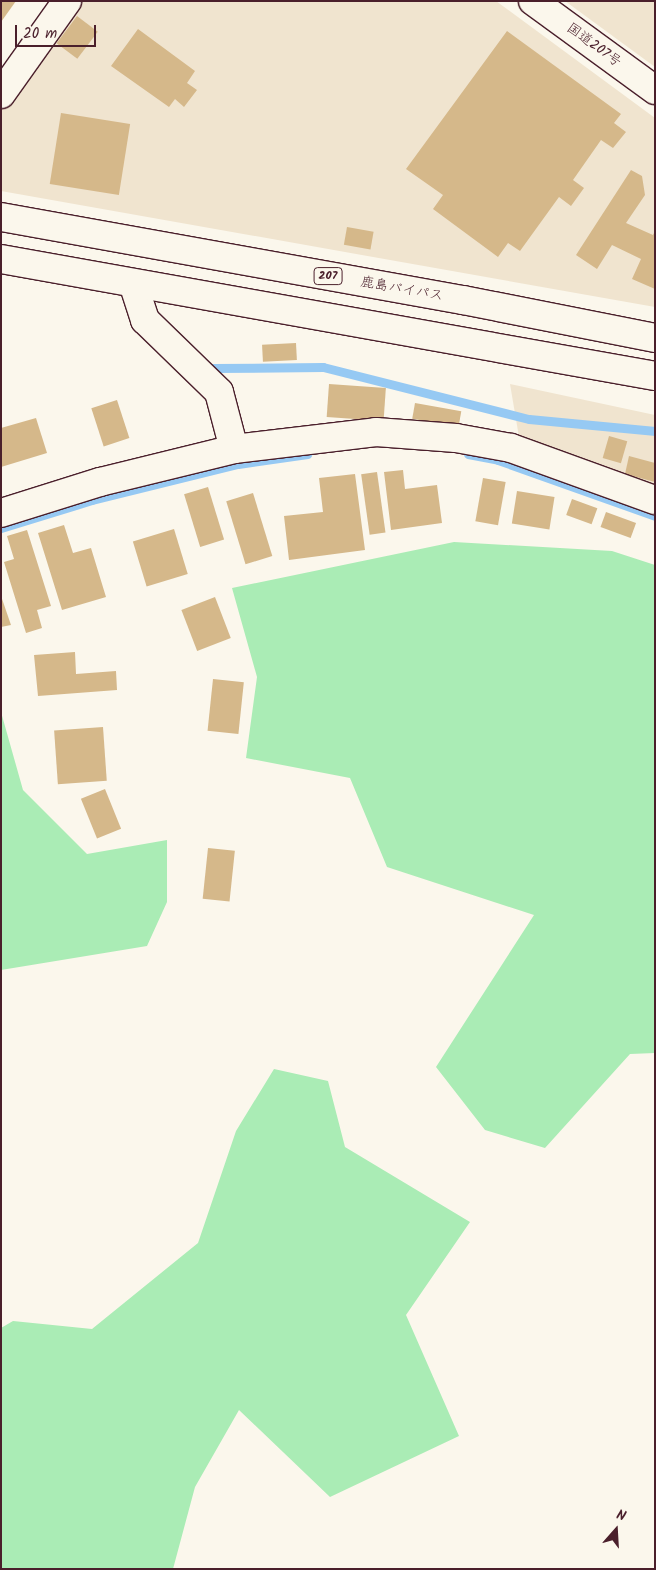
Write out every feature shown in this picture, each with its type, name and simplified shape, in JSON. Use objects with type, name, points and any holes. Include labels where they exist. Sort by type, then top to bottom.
[{"type":"main road","points":[[1,94],[67,1]]},
{"type":"main road","name":"国道207号","points":[[534,1],[655,90]]},
{"type":"main road","name":"鹿島バイパス","points":[[1,217],[463,300],[655,338]]},
{"type":"main road","points":[[1,259],[655,376]]},
{"type":"main road","points":[[133,283],[145,320],[219,392],[234,449]]},
{"type":"main road","points":[[1,513],[100,482],[234,449],[376,432],[456,438],[510,448],[655,500]]},
{"type":"shaded area","points":[[79,1],[496,1],[655,118],[655,307],[1,191],[1,110]]},
{"type":"shaded area","points":[[565,1],[655,1],[655,67]]},
{"type":"shaded area","points":[[510,384],[655,415],[655,494],[520,443]]},
{"type":"green space","points":[[454,542],[612,551],[655,565],[655,1053],[630,1054],[545,1148],[485,1130],[436,1067],[534,915],[387,867],[350,778],[246,758],[257,677],[232,588]]},
{"type":"green space","points":[[1,712],[23,790],[87,854],[167,840],[167,902],[147,946],[1,970]]},
{"type":"green space","points":[[274,1069],[328,1081],[345,1147],[470,1222],[406,1315],[459,1436],[330,1497],[239,1410],[195,1487],[173,1569],[1,1569],[1,1328],[13,1321],[92,1329],[198,1243],[236,1131]]},
{"type":"building","points":[[1,1],[16,1],[1,22]]},
{"type":"building","points":[[77,16],[98,32],[77,59],[57,43]]},
{"type":"building","points":[[138,29],[195,71],[187,83],[197,90],[184,107],[175,99],[169,107],[111,66]]},
{"type":"building","points":[[507,31],[621,114],[614,123],[626,132],[613,148],[601,140],[573,180],[584,188],[571,206],[559,197],[520,251],[508,243],[498,257],[433,209],[443,195],[406,169]]},
{"type":"building","points":[[61,113],[130,124],[119,195],[50,184]]},
{"type":"building","points":[[631,170],[642,176],[645,195],[626,223],[653,235],[655,231],[655,289],[632,279],[641,259],[612,245],[597,269],[576,255]]},
{"type":"building","points":[[347,227],[374,232],[370,249],[344,245]]},
{"type":"building","points":[[296,343],[297,360],[263,362],[262,345]]},
{"type":"building","points":[[329,384],[386,388],[384,421],[327,417]]},
{"type":"building","points":[[117,400],[129,438],[104,446],[91,408]]},
{"type":"building","points":[[415,403],[461,411],[459,427],[412,419]]},
{"type":"building","points":[[36,418],[47,453],[1,467],[1,428]]},
{"type":"building","points":[[609,436],[627,441],[621,463],[603,458]]},
{"type":"building","points":[[629,456],[655,463],[655,482],[625,474]]},
{"type":"building","points":[[403,470],[405,489],[437,485],[442,523],[391,530],[384,472]]},
{"type":"building","points":[[377,472],[385,532],[370,535],[361,474]]},
{"type":"building","points":[[355,474],[365,550],[289,560],[284,516],[323,512],[319,478]]},
{"type":"building","points":[[483,478],[506,482],[498,525],[475,521]]},
{"type":"building","points":[[208,487],[224,540],[200,547],[184,494]]},
{"type":"building","points":[[517,491],[555,497],[549,530],[512,524]]},
{"type":"building","points":[[253,493],[272,556],[246,564],[226,501]]},
{"type":"building","points":[[572,499],[597,508],[592,524],[566,515]]},
{"type":"building","points":[[606,512],[636,523],[631,538],[601,527]]},
{"type":"building","points":[[64,525],[73,553],[91,548],[106,597],[62,610],[38,533]]},
{"type":"building","points":[[174,529],[188,574],[147,587],[133,542]]},
{"type":"building","points":[[27,530],[51,606],[37,610],[42,628],[26,633],[4,562],[14,559],[7,536]]},
{"type":"building","points":[[1,596],[11,625],[1,627]]},
{"type":"building","points":[[215,597],[231,638],[197,651],[181,610]]},
{"type":"building","points":[[75,652],[76,674],[116,671],[117,690],[38,696],[34,655]]},
{"type":"building","points":[[213,679],[244,682],[238,734],[208,731]]},
{"type":"building","points":[[103,727],[107,781],[58,784],[54,730]]},
{"type":"building","points":[[105,789],[121,829],[97,839],[81,799]]},
{"type":"building","points":[[208,848],[235,851],[230,902],[203,899]]},
{"type":"waterway","points":[[213,368],[323,367],[529,419],[655,431]]},
{"type":"waterway","points":[[1,528],[92,500],[238,464],[307,454]]},
{"type":"waterway","points":[[468,454],[498,460],[655,516]]}]
